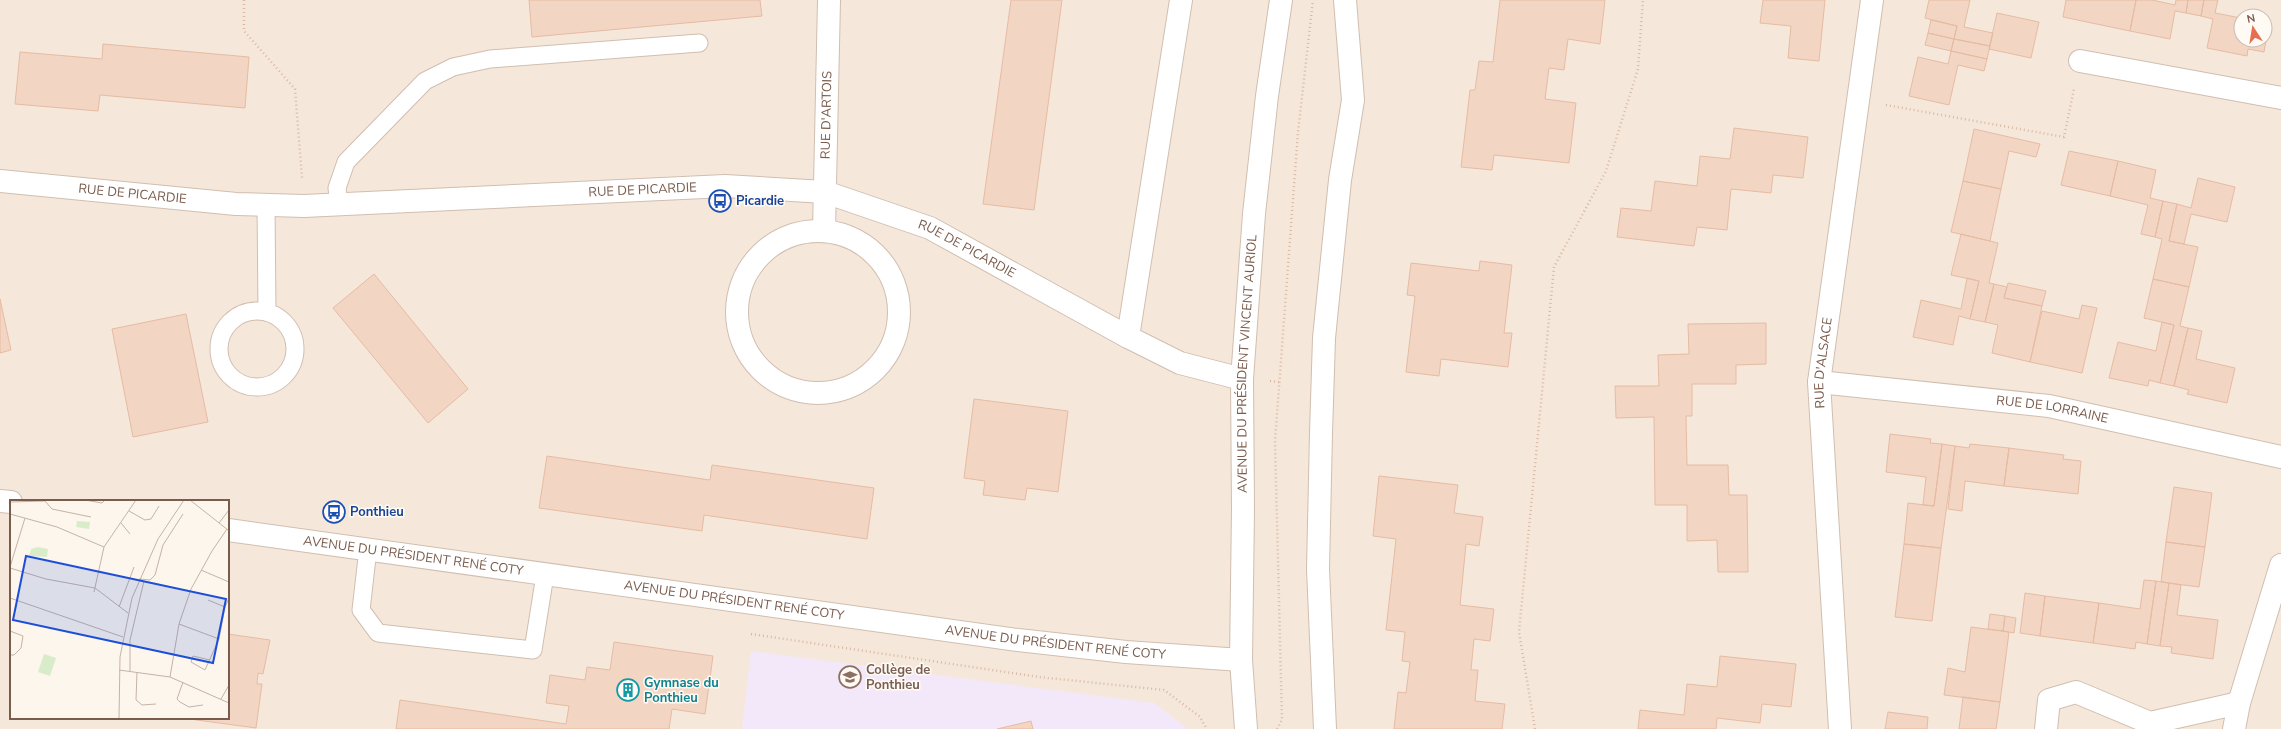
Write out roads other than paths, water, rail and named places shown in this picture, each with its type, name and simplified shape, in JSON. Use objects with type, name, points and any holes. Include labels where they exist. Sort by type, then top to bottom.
[{"type":"street","name":"RUE D'ARTOIS","points":[[824,231],[829,0]]},
{"type":"street","points":[[1128,337],[1181,0]]},
{"type":"street","name":"AVENUE DU PRÉSIDENT VINCENT AURIOL","points":[[1246,729],[1241,660],[1243,508],[1242,379],[1254,214],[1267,96],[1281,0]]},
{"type":"street","points":[[1325,729],[1318,569],[1321,433],[1324,338],[1340,180],[1353,100],[1345,0]]},
{"type":"street","name":"RUE D'ALSACE","points":[[1840,729],[1819,382],[1860,100],[1872,0]]},
{"type":"street","points":[[2080,61],[2281,98]]},
{"type":"street","name":"RUE DE PICARDIE","points":[[0,181],[266,205],[304,206],[725,186],[825,192],[930,228],[1180,364],[1242,379]]},
{"type":"street","points":[[824,231],[850,238],[873,252],[889,273],[898,298],[898,325],[890,350],[873,372],[851,386],[825,393],[798,391],[774,380],[754,362],[741,339],[736,313],[741,286],[753,263],[773,244],[797,234],[824,231]]},
{"type":"street","name":"RUE DE LORRAINE","points":[[1819,382],[2049,406],[2281,457]]},
{"type":"street","points":[[0,500],[10,502]]},
{"type":"street","name":"AVENUE DU PRÉSIDENT RENÉ COTY","points":[[229,530],[1018,640],[1126,652],[1241,660]]},
{"type":"street","points":[[2234,729],[2239,702],[2281,565]]},
{"type":"street","points":[[2046,729],[2049,700],[2076,692],[2150,723],[2239,702]]},
{"type":"lane","points":[[339,204],[337,188],[346,162],[425,81],[453,68],[490,59],[699,43]]},
{"type":"lane","points":[[266,205],[267,312]]},
{"type":"lane","points":[[255,311],[267,312],[279,317],[288,326],[294,337],[295,350],[293,362],[287,373],[277,382],[266,386],[253,387],[241,384],[230,377],[223,366],[219,354],[219,342],[224,330],[231,320],[242,313],[255,311]]},
{"type":"lane","points":[[368,550],[361,610],[378,633],[533,650],[545,575]]},
{"type":"place","name":"Picardie","points":[[720,201]]},
{"type":"place","name":"Ponthieu","points":[[334,512]]},
{"type":"place","name":"Collège de Ponthieu","points":[[850,677]]},
{"type":"place","name":"Gymnase du Ponthieu","points":[[628,690]]}]
